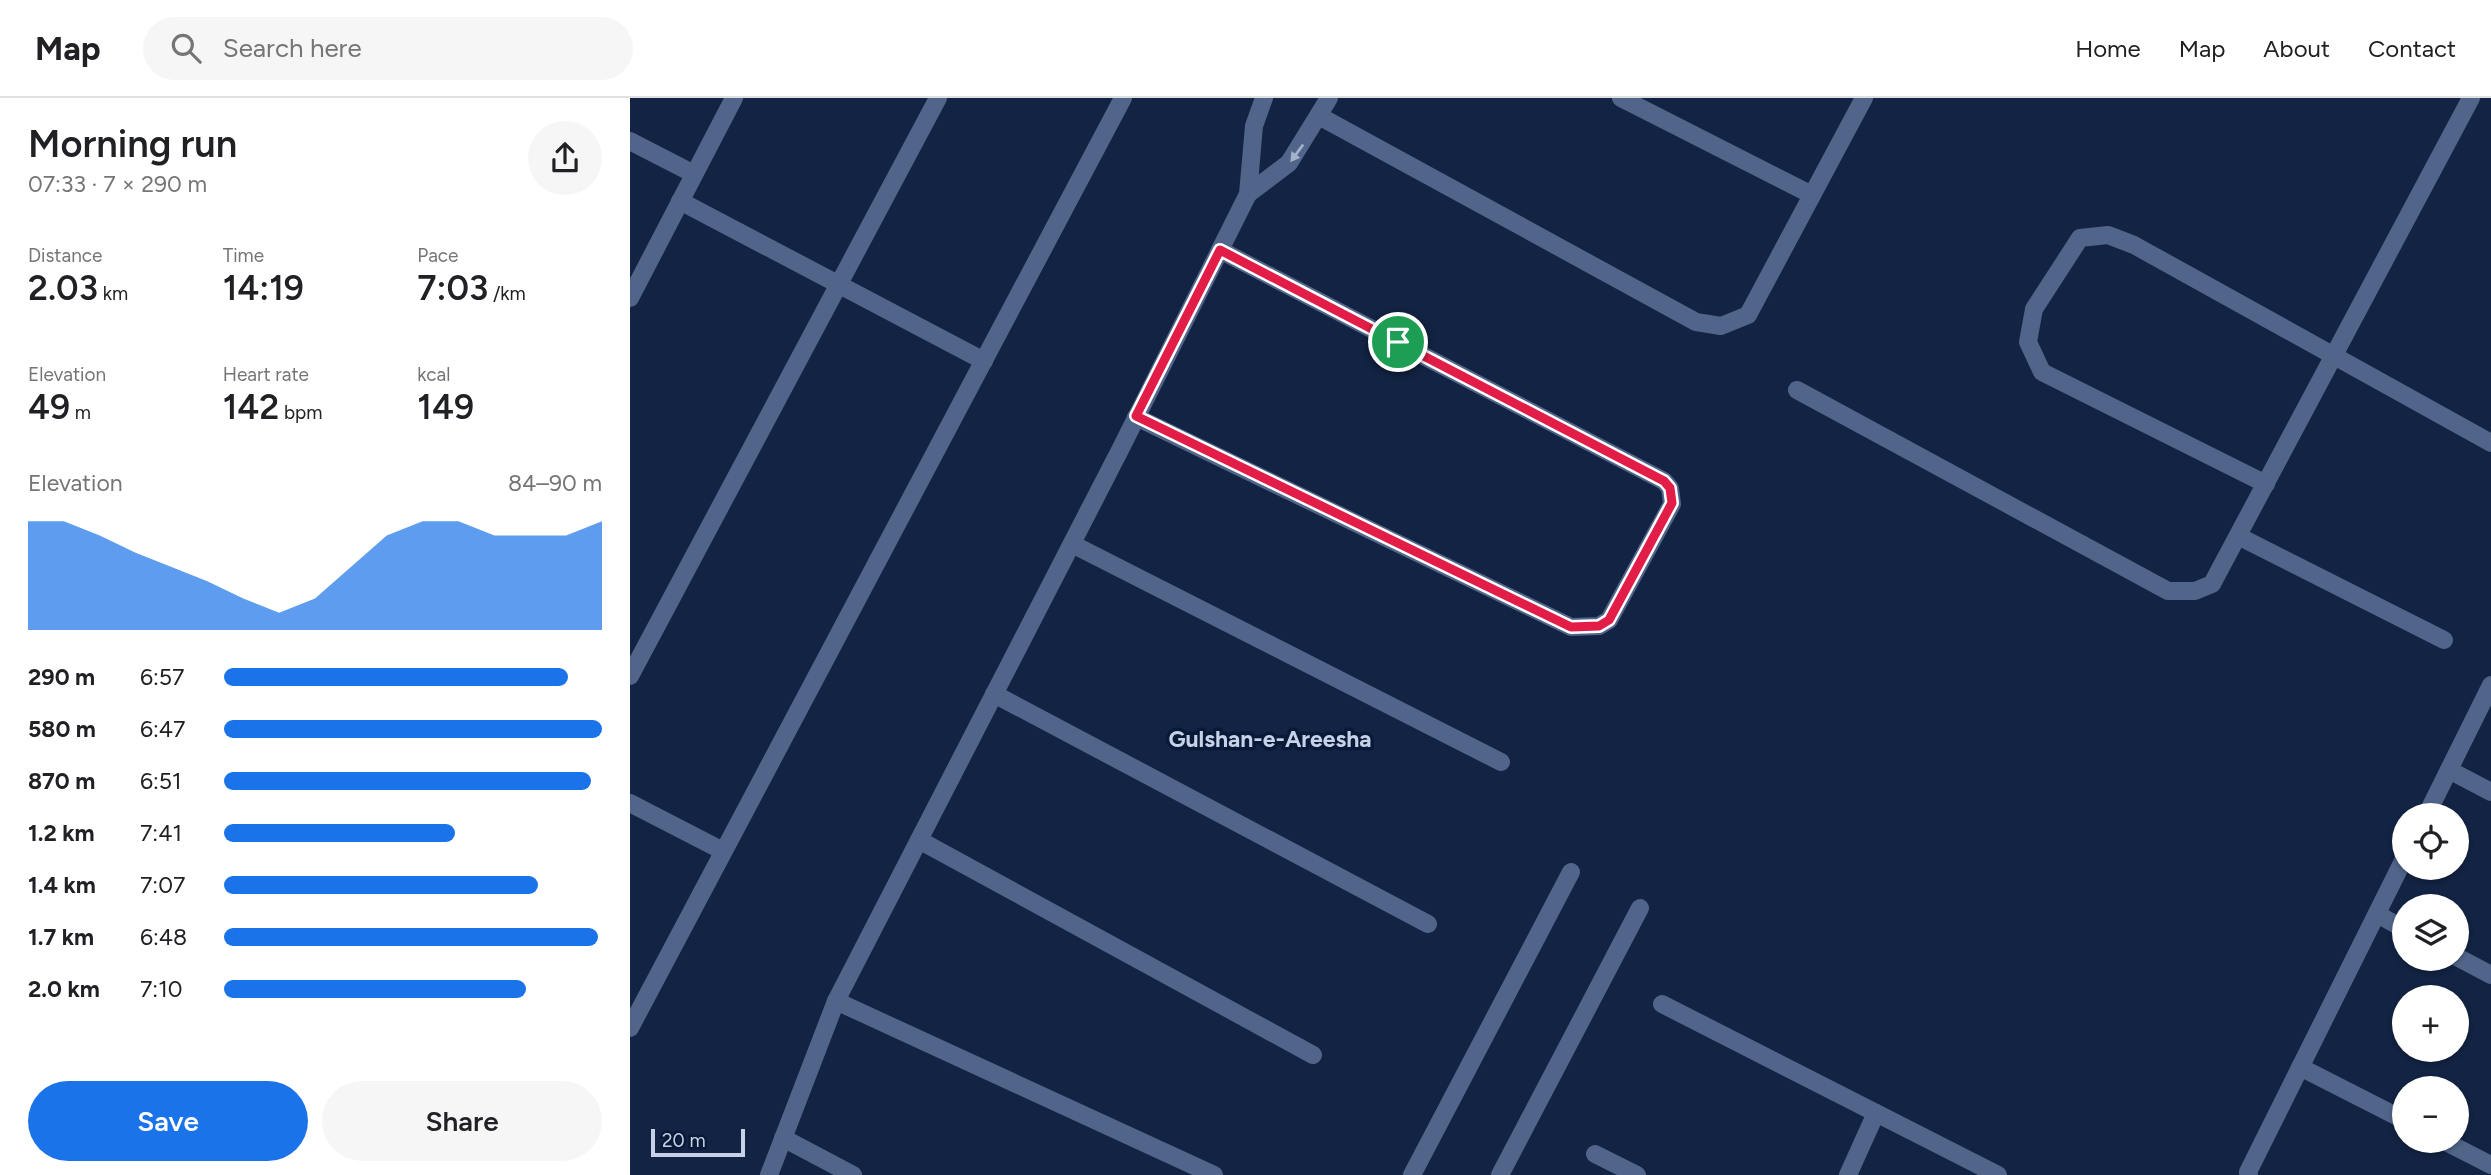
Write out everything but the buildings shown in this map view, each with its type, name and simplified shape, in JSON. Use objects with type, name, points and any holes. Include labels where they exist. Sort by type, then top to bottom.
[{"type":"street","points":[[630,298],[734,98]]},
{"type":"street","points":[[630,676],[937,98]]},
{"type":"street","points":[[630,1028],[1123,98]]},
{"type":"street","points":[[769,1175],[836,1000],[1072,544],[1248,194],[1254,125],[1264,98]]},
{"type":"street","points":[[1248,194],[1289,163],[1329,98]]},
{"type":"street","points":[[1621,98],[1812,195]]},
{"type":"street","points":[[1320,116],[1696,322],[1721,326],[1748,315],[1864,98]]},
{"type":"street","points":[[1797,390],[2168,591],[2195,591],[2212,584],[2471,98]]},
{"type":"street","points":[[630,141],[694,174]]},
{"type":"street","points":[[680,201],[984,361]]},
{"type":"street","points":[[2266,484],[2042,372],[2028,342],[2034,309],[2080,238],[2108,235],[2134,246],[2491,443]]},
{"type":"street","points":[[1136,416],[1571,627],[1599,626],[1609,620],[1672,503],[1670,488],[1664,481],[1220,250]]},
{"type":"street","points":[[2238,536],[2444,640]]},
{"type":"street","points":[[1072,544],[1501,762]]},
{"type":"street","points":[[2432,803],[2491,685]]},
{"type":"street","points":[[994,694],[1428,924]]},
{"type":"street","points":[[2449,770],[2491,792]]},
{"type":"street","points":[[630,803],[723,851]]},
{"type":"street","points":[[919,840],[1313,1055]]},
{"type":"street","points":[[1412,1175],[1571,872]]},
{"type":"street","points":[[2247,1174],[2394,880]]},
{"type":"street","points":[[1500,1175],[1640,908]]},
{"type":"street","points":[[2377,914],[2392,922]]},
{"type":"street","points":[[2469,963],[2491,975]]},
{"type":"street","points":[[836,1000],[1214,1175]]},
{"type":"street","points":[[1662,1004],[1998,1175]]},
{"type":"street","points":[[2300,1067],[2392,1114]]},
{"type":"street","points":[[1848,1175],[1876,1113]]},
{"type":"street","points":[[783,1138],[853,1175]]},
{"type":"street","points":[[2468,1153],[2491,1165]]},
{"type":"street","points":[[1595,1154],[1637,1175]]},
{"type":"district","name":"Gulshan-e-Areesha","points":[[1270,739]]},
{"type":"route","points":[[1220,250],[1398,342],[1664,481],[1670,488],[1672,503],[1609,620],[1599,626],[1571,627],[1136,416],[1220,250]]}]
